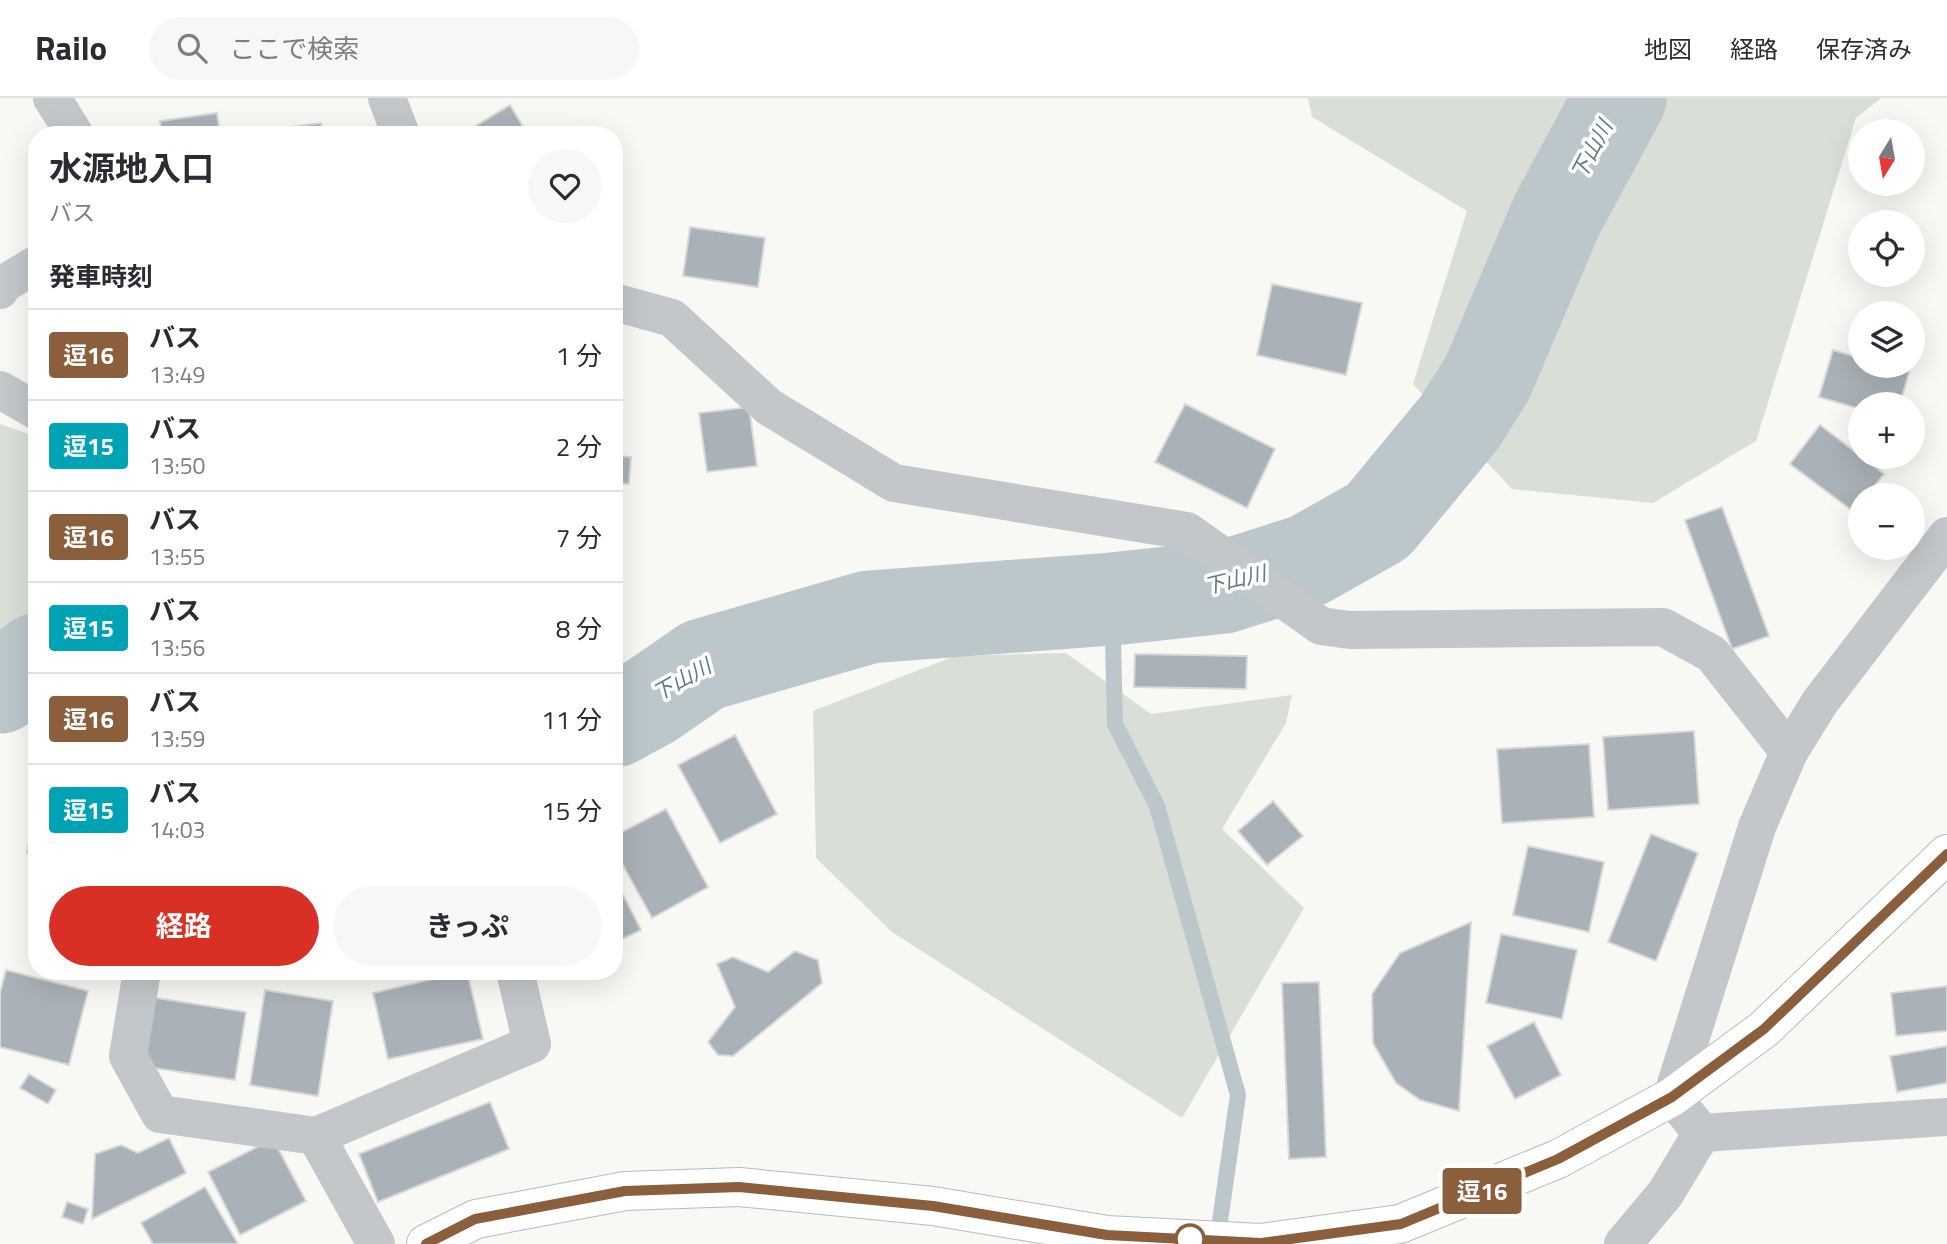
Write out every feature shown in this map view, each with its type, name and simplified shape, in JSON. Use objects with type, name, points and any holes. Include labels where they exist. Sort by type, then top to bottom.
[{"type":"main road","points":[[426,1244],[475,1219],[625,1191],[739,1187],[933,1206],[1107,1235],[1261,1243],[1401,1224],[1558,1159],[1672,1097],[1764,1029],[1947,854]]},
{"type":"street","points":[[52,98],[69,126]]},
{"type":"street","points":[[387,98],[398,126]]},
{"type":"street","points":[[0,290],[2,285],[28,269]]},
{"type":"street","points":[[623,304],[672,318],[769,407],[894,483],[1187,531],[1321,626],[1350,630],[1662,627],[1712,654],[1789,752]]},
{"type":"street","points":[[0,390],[28,406]]},
{"type":"street","points":[[1702,1133],[1672,1097],[1757,827],[1789,752],[1820,702],[1947,536]]},
{"type":"street","points":[[141,980],[128,1056],[160,1114],[316,1136],[532,1044],[517,980]]},
{"type":"street","points":[[1702,1133],[1947,1117]]},
{"type":"street","points":[[1623,1244],[1665,1194],[1702,1133]]},
{"type":"street","points":[[316,1136],[376,1244]]},
{"type":"shaded area","points":[[1308,98],[1881,98],[1856,119],[1848,119],[1848,144],[1756,441],[1653,503],[1512,489],[1413,384],[1467,211],[1312,117]]},
{"type":"shaded area","points":[[0,424],[28,434],[28,708],[0,705]]},
{"type":"shaded area","points":[[1066,653],[1151,714],[1292,695],[1286,723],[1222,829],[1304,908],[1182,1118],[892,932],[816,858],[813,711],[955,656]]},
{"type":"building","points":[[510,105],[523,126],[476,126]]},
{"type":"building","points":[[217,113],[219,126],[161,126],[160,121]]},
{"type":"building","points":[[321,123],[322,126],[297,126]]},
{"type":"building","points":[[690,227],[765,238],[758,287],[683,276]]},
{"type":"building","points":[[1272,284],[1362,303],[1346,375],[1257,355]]},
{"type":"building","points":[[1833,350],[1848,354],[1848,378],[1907,378],[1903,392],[1848,392],[1848,405],[1819,397]]},
{"type":"building","points":[[1185,404],[1275,449],[1247,508],[1155,462]]},
{"type":"building","points":[[749,407],[757,466],[707,472],[699,413]]},
{"type":"building","points":[[1820,425],[1848,446],[1848,469],[1877,469],[1884,474],[1877,483],[1848,483],[1848,508],[1790,464]]},
{"type":"building","points":[[623,457],[631,457],[629,484],[623,484]]},
{"type":"building","points":[[1722,507],[1769,636],[1732,649],[1685,520]]},
{"type":"building","points":[[1135,654],[1247,656],[1246,689],[1134,687]]},
{"type":"building","points":[[1694,731],[1699,804],[1608,810],[1603,737]]},
{"type":"building","points":[[735,735],[777,814],[720,843],[678,765]]},
{"type":"building","points":[[1589,744],[1594,817],[1502,823],[1497,749]]},
{"type":"building","points":[[1273,801],[1303,836],[1267,865],[1238,831]]},
{"type":"building","points":[[666,809],[708,887],[652,918],[623,865],[623,831]]},
{"type":"building","points":[[1651,834],[1698,853],[1656,961],[1608,942]]},
{"type":"building","points":[[1528,846],[1604,862],[1589,932],[1513,915]]},
{"type":"building","points":[[623,895],[641,930],[623,939]]},
{"type":"building","points":[[1471,922],[1459,1111],[1420,1100],[1396,1083],[1373,1043],[1372,994],[1400,953]]},
{"type":"building","points":[[1501,934],[1577,950],[1562,1019],[1486,1003]]},
{"type":"building","points":[[795,951],[818,960],[822,983],[733,1056],[718,1055],[708,1042],[735,1007],[717,964],[733,957],[768,972]]},
{"type":"building","points":[[6,970],[28,976],[28,980],[45,980],[88,991],[69,1065],[0,1047],[0,993]]},
{"type":"building","points":[[429,980],[469,980],[483,1039],[388,1059],[373,993]]},
{"type":"building","points":[[1319,982],[1326,1157],[1289,1159],[1282,983]]},
{"type":"building","points":[[1947,986],[1947,1031],[1896,1036],[1891,993]]},
{"type":"building","points":[[265,990],[333,1001],[318,1096],[250,1085]]},
{"type":"building","points":[[150,997],[246,1012],[235,1080],[140,1066]]},
{"type":"building","points":[[1534,1022],[1561,1075],[1515,1099],[1487,1046]]},
{"type":"building","points":[[1947,1046],[1947,1083],[1897,1092],[1890,1056]]},
{"type":"building","points":[[29,1074],[56,1090],[48,1104],[20,1088]]},
{"type":"building","points":[[490,1102],[509,1149],[378,1202],[359,1154]]},
{"type":"building","points":[[169,1138],[186,1173],[92,1219],[95,1154],[121,1145],[138,1153]]},
{"type":"building","points":[[273,1139],[306,1201],[240,1235],[208,1172]]},
{"type":"building","points":[[205,1187],[238,1244],[153,1244],[141,1223]]},
{"type":"building","points":[[67,1202],[88,1209],[83,1224],[62,1217]]},
{"type":"waterway","name":"下山川","points":[[623,716],[651,701],[703,665],[869,617],[1112,599],[1224,587],[1309,560],[1378,521],[1459,423],[1487,379],[1556,217],[1620,98]]},
{"type":"waterway","points":[[1112,599],[1115,724],[1157,806],[1238,1095],[1217,1242]]},
{"type":"waterway","name":"下山川","points":[[0,687],[28,667]]},
{"type":"bus line","name":"逗16","points":[[426,1244],[475,1219],[625,1191],[739,1187],[933,1206],[1107,1235],[1261,1243],[1401,1224],[1558,1159],[1672,1097],[1764,1029],[1947,854]]}]
